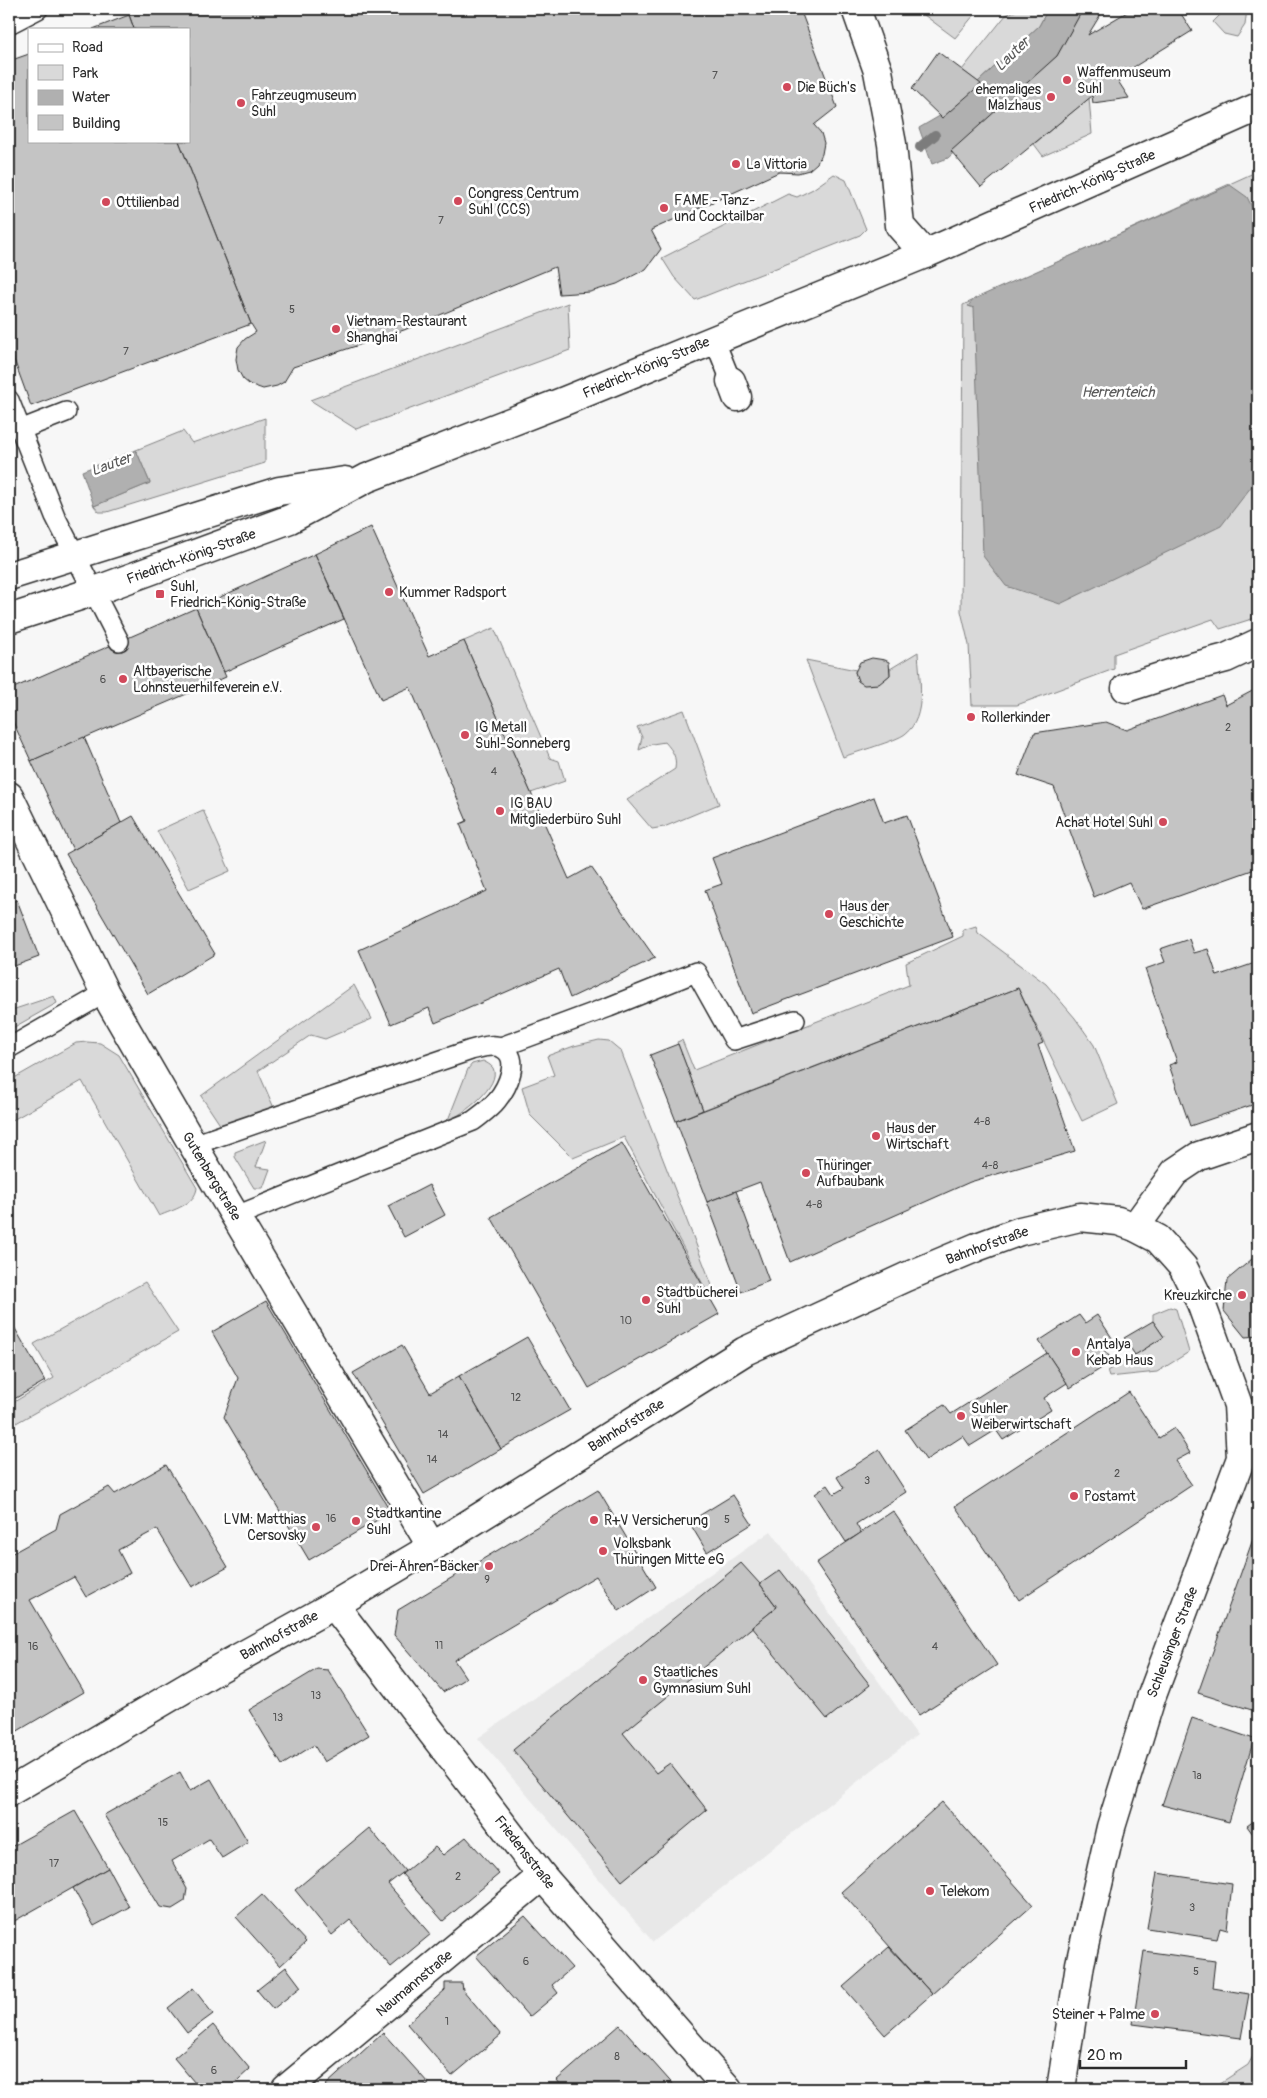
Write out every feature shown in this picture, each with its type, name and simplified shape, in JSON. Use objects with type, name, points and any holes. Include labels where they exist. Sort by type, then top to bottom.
[{"type":"street","points":[[856,9],[878,71],[892,144],[900,226],[925,254]]},
{"type":"street","name":"Friedrich-König-Straße","points":[[9,619],[95,591],[290,519],[366,478],[567,400],[925,254],[1258,107]]},
{"type":"street","name":"Friedrich-König-Straße","points":[[9,576],[279,491],[366,478]]},
{"type":"street","points":[[1126,688],[1226,658],[1258,643]]},
{"type":"street","name":"Gutenbergstraße","points":[[9,796],[105,993],[432,1547]]},
{"type":"street","points":[[1135,1226],[1175,1172],[1199,1156],[1258,1136]]},
{"type":"street","name":"Bahnhofstraße","points":[[9,1792],[212,1672],[334,1605],[432,1547],[745,1351],[851,1301],[977,1246],[1028,1229],[1080,1217],[1118,1221],[1135,1226]]},
{"type":"street","name":"Schleusinger Straße","points":[[1061,2089],[1080,1964],[1111,1827],[1151,1698],[1241,1458],[1248,1405],[1183,1267],[1158,1240],[1135,1226]]},
{"type":"street","name":"Friedensstraße","points":[[334,1605],[542,1876],[728,2089]]},
{"type":"street","name":"Naumannstraße","points":[[286,2089],[542,1876]]},
{"type":"lane","points":[[9,24],[38,9]]},
{"type":"lane","points":[[714,339],[734,389]]},
{"type":"lane","points":[[9,400],[55,516],[119,641]]},
{"type":"lane","points":[[20,430],[66,412]]},
{"type":"lane","points":[[193,1145],[471,1050],[488,1046],[501,1047],[608,1008],[696,972],[734,1040],[795,1020]]},
{"type":"lane","points":[[9,1048],[105,993]]},
{"type":"lane","points":[[236,1216],[473,1120],[493,1104],[510,1079],[512,1065],[508,1053],[501,1047]]},
{"type":"shaded area","points":[[771,1531],[917,1735],[653,1942],[478,1738]]},
{"type":"green space","points":[[916,9],[979,9],[955,38]]},
{"type":"green space","points":[[1020,9],[1048,9],[1039,26],[978,82],[962,70],[1006,15]]},
{"type":"green space","points":[[1219,9],[1247,9],[1245,25],[1237,37],[1224,34],[1213,22],[1221,14]]},
{"type":"green space","points":[[1089,98],[1092,134],[1043,156],[1034,144]]},
{"type":"green space","name":"Herrenteich","points":[[1258,171],[1258,617],[1220,629],[1213,619],[1114,654],[1114,669],[1017,705],[972,705],[969,645],[961,611],[963,305]]},
{"type":"green space","points":[[834,174],[846,180],[866,229],[860,235],[695,300],[674,277],[662,258],[788,194],[797,197],[813,189]]},
{"type":"green space","points":[[568,303],[570,350],[356,429],[310,400]]},
{"type":"green space","points":[[265,418],[265,463],[107,512],[99,512],[94,506],[150,483],[136,450],[183,431],[192,443]]},
{"type":"green space","points":[[494,628],[550,758],[559,761],[565,781],[531,793],[464,641]]},
{"type":"green space","points":[[918,652],[921,696],[917,717],[912,727],[900,737],[843,757],[806,660],[856,670],[855,672],[861,682],[870,685],[885,679],[890,675],[890,669]]},
{"type":"green space","points":[[684,710],[719,804],[664,827],[652,829],[627,800],[675,769],[675,758],[665,742],[652,744],[639,750],[642,737],[637,727]]},
{"type":"green space","points":[[203,810],[230,871],[189,889],[157,831]]},
{"type":"green space","points":[[976,926],[978,933],[1046,984],[1075,1018],[1094,1045],[1118,1104],[1082,1121],[1018,988],[703,1110],[677,1042],[682,1040],[694,1070],[909,985],[906,963],[963,936],[963,930]]},
{"type":"green space","points":[[354,985],[372,1019],[325,1039],[311,1035],[258,1071],[274,1108],[221,1126],[201,1096]]},
{"type":"green space","points":[[54,996],[57,1003],[9,1030],[9,1011]]},
{"type":"green space","points":[[599,1040],[609,1041],[621,1051],[713,1288],[706,1290],[624,1137],[573,1158],[530,1115],[522,1087],[554,1075],[547,1056],[574,1046]]},
{"type":"green space","points":[[76,1043],[100,1043],[119,1055],[197,1188],[188,1203],[159,1216],[82,1081],[9,1122],[9,1081]]},
{"type":"green space","points":[[483,1061],[493,1068],[492,1083],[471,1106],[448,1120],[468,1069],[472,1064]]},
{"type":"green space","points":[[266,1140],[256,1167],[270,1169],[263,1188],[254,1188],[235,1157],[235,1152]]},
{"type":"green space","points":[[145,1282],[178,1332],[9,1427],[9,1405],[54,1378],[34,1344]]},
{"type":"green space","points":[[1170,1307],[1176,1309],[1189,1352],[1157,1372],[1109,1377],[1107,1371],[1164,1337],[1153,1321],[1153,1314]]},
{"type":"green space","points":[[1258,2047],[1258,2089],[1211,2089],[1248,2065]]},
{"type":"water","points":[[1048,9],[1084,9],[1057,56],[948,158],[932,164],[919,128],[943,114],[1039,26]]},
{"type":"water","name":"Herrenteich","points":[[1230,185],[1247,197],[1258,219],[1258,478],[1221,526],[1060,604],[1006,586],[983,556],[974,308],[968,306],[974,299]]},
{"type":"water","points":[[136,450],[150,483],[94,506],[82,471]]},
{"type":"building","name":"Congress Centrum Suhl (CCS)","points":[[127,9],[800,9],[837,107],[814,125],[821,133],[824,143],[822,154],[817,163],[809,170],[798,173],[779,172],[651,230],[661,249],[646,269],[617,284],[590,292],[559,294],[555,267],[404,330],[293,367],[284,382],[277,386],[263,389],[249,384],[243,379],[238,370],[236,359],[238,347],[245,339],[256,332],[251,324],[179,142],[190,142],[190,28],[134,28]]},
{"type":"building","name":"ehemaliges Malzhaus","points":[[1083,9],[1104,9],[1088,35],[1127,12],[1125,9],[1178,9],[1192,31],[1116,78],[1129,98],[1093,103],[1092,96],[981,187],[951,151],[1057,56]]},
{"type":"building","points":[[129,15],[134,28],[96,28]]},
{"type":"building","points":[[938,52],[981,84],[942,118],[912,89]]},
{"type":"building","name":"Ottilienbad","points":[[28,54],[28,142],[179,142],[251,324],[31,406],[9,346],[9,61]]},
{"type":"building","points":[[371,527],[429,656],[464,641],[569,879],[591,867],[655,958],[570,998],[559,969],[435,1023],[429,1008],[391,1024],[359,950],[487,891],[460,824],[467,821],[410,687],[381,700],[315,554]]},
{"type":"building","points":[[315,554],[344,619],[224,672],[196,608]]},
{"type":"building","points":[[196,608],[226,677],[31,761],[9,713],[9,690]]},
{"type":"building","points":[[872,658],[889,662],[890,675],[879,684],[864,685],[858,681],[855,672],[860,662]]},
{"type":"building","name":"Achat Hotel Suhl","points":[[1258,688],[1258,868],[1142,909],[1129,882],[1094,897],[1054,787],[1018,775],[1034,733],[1106,722],[1127,730],[1222,695],[1226,705]]},
{"type":"building","points":[[84,737],[121,823],[73,850],[31,761]]},
{"type":"building","name":"Haus der Geschichte","points":[[874,797],[884,823],[907,815],[953,937],[751,1013],[705,890],[722,884],[712,858]]},
{"type":"building","points":[[133,816],[215,954],[148,994],[66,854]]},
{"type":"building","points":[[17,900],[39,957],[9,968],[9,903]]},
{"type":"building","points":[[1189,939],[1194,953],[1208,949],[1217,976],[1258,962],[1258,1103],[1190,1126],[1169,1065],[1177,1062],[1145,969],[1165,962],[1160,949]]},
{"type":"building","name":"Haus der Wirtschaft","points":[[1018,988],[1043,1043],[1038,1045],[1075,1151],[970,1182],[790,1262],[760,1182],[707,1202],[676,1121]]},
{"type":"building","points":[[678,1044],[703,1110],[676,1121],[650,1055]]},
{"type":"building","points":[[622,1143],[719,1314],[589,1388],[491,1217]]},
{"type":"building","points":[[429,1185],[445,1215],[404,1237],[388,1206]]},
{"type":"building","points":[[736,1191],[769,1281],[741,1292],[707,1202]]},
{"type":"building","points":[[1258,1234],[1258,1249],[1251,1241]]},
{"type":"building","name":"Kreuzkirche","points":[[1258,1254],[1258,1336],[1245,1337],[1224,1311],[1227,1280]]},
{"type":"building","points":[[266,1301],[391,1512],[309,1560],[224,1417],[238,1378],[212,1332]]},
{"type":"building","points":[[1079,1315],[1085,1323],[1097,1315],[1116,1344],[1105,1351],[1113,1361],[1070,1388],[1039,1341]]},
{"type":"building","points":[[9,1318],[45,1381],[9,1402]]},
{"type":"building","points":[[1153,1321],[1164,1337],[1135,1355],[1124,1338]]},
{"type":"building","points":[[527,1337],[570,1410],[501,1449],[459,1376]]},
{"type":"building","points":[[402,1345],[430,1393],[459,1376],[501,1449],[424,1494],[353,1373]]},
{"type":"building","points":[[1047,1353],[1067,1383],[1044,1398],[1051,1410],[1003,1440],[996,1430],[970,1446],[963,1436],[926,1460],[905,1430],[944,1405],[951,1414]]},
{"type":"building","name":"Postamt","points":[[1129,1392],[1159,1438],[1174,1428],[1190,1453],[1175,1461],[1192,1485],[1019,1600],[955,1506]]},
{"type":"building","points":[[879,1450],[906,1492],[856,1524],[861,1533],[846,1542],[815,1494],[828,1485],[834,1494],[844,1488],[837,1477]]},
{"type":"building","points":[[166,1465],[228,1567],[192,1587],[157,1529],[118,1550],[130,1573],[86,1597],[74,1577],[30,1600],[84,1692],[9,1736],[9,1555],[56,1529],[60,1514],[109,1487],[115,1494]]},
{"type":"building","points":[[598,1490],[656,1587],[619,1611],[596,1576],[454,1660],[466,1678],[443,1692],[394,1635],[398,1610]]},
{"type":"building","points":[[733,1495],[752,1524],[707,1552],[689,1522]]},
{"type":"building","points":[[893,1511],[997,1665],[919,1715],[816,1563]]},
{"type":"building","points":[[1258,1525],[1258,1712],[1198,1693]]},
{"type":"building","name":"Staatliches Gymnasium Suhl","points":[[741,1563],[777,1607],[623,1733],[656,1773],[670,1763],[707,1810],[622,1881],[513,1750]]},
{"type":"building","points":[[780,1570],[870,1685],[827,1719],[752,1627],[777,1607],[760,1584]]},
{"type":"building","points":[[317,1669],[328,1670],[369,1735],[324,1762],[314,1745],[282,1765],[249,1710]]},
{"type":"building","points":[[1192,1718],[1254,1739],[1229,1822],[1162,1805]]},
{"type":"building","points":[[180,1772],[190,1791],[211,1779],[248,1842],[222,1858],[209,1839],[172,1861],[187,1889],[185,1901],[172,1909],[160,1907],[104,1815]]},
{"type":"building","points":[[942,1802],[1033,1905],[932,1994],[841,1892]]},
{"type":"building","points":[[75,1811],[108,1868],[9,1924],[9,1848]]},
{"type":"building","points":[[1258,1818],[1258,1841],[1247,1826]]},
{"type":"building","points":[[369,1828],[405,1871],[388,1884],[431,1934],[391,1967],[350,1920],[332,1935],[295,1890]]},
{"type":"building","points":[[466,1837],[499,1874],[443,1921],[402,1874],[435,1847],[443,1855]]},
{"type":"building","points":[[108,1868],[129,1907],[94,1926],[73,1888]]},
{"type":"building","points":[[1157,1873],[1232,1884],[1227,1930],[1220,1928],[1217,1939],[1147,1928]]},
{"type":"building","points":[[262,1894],[306,1942],[280,1966],[236,1917]]},
{"type":"building","points":[[525,1916],[572,1968],[552,1985],[558,1993],[529,2017],[476,1956]]},
{"type":"building","points":[[889,1947],[932,1994],[885,2035],[843,1987]]},
{"type":"building","points":[[1144,1951],[1215,1961],[1212,1988],[1249,1994],[1241,2038],[1133,2024]]},
{"type":"building","points":[[286,1967],[301,1987],[273,2009],[257,1990]]},
{"type":"building","points":[[445,1983],[462,1983],[463,1990],[501,2035],[452,2076],[407,2024],[445,1990]]},
{"type":"building","points":[[193,1988],[213,2014],[187,2033],[168,2008]]},
{"type":"building","points":[[213,2025],[250,2069],[228,2089],[200,2089],[174,2058]]},
{"type":"building","points":[[620,2025],[677,2089],[564,2089],[557,2080]]},
{"type":"building","points":[[383,2033],[429,2084],[422,2089],[330,2089],[326,2085]]},
{"type":"waterway","name":"Lauter","points":[[920,147],[935,135]]},
{"type":"place","name":"Waffenmuseum Suhl","points":[[1067,80]]},
{"type":"place","name":"Die Büch's","points":[[787,87]]},
{"type":"place","name":"ehemaliges Malzhaus","points":[[1051,97]]},
{"type":"place","name":"Fahrzeugmuseum Suhl","points":[[241,103]]},
{"type":"place","name":"La Vittoria","points":[[736,164]]},
{"type":"place","name":"Congress Centrum Suhl (CCS)","points":[[458,201]]},
{"type":"place","name":"Ottilienbad","points":[[106,202]]},
{"type":"place","name":"FAME - Tanz- und Cocktailbar","points":[[664,208]]},
{"type":"place","name":"Vietnam-Restaurant Shanghai","points":[[336,329]]},
{"type":"place","name":"Kummer Radsport","points":[[389,592]]},
{"type":"place","name":"Suhl, Friedrich-König-Straße","points":[[160,594]]},
{"type":"place","name":"Altbayerische Lohnsteuerhilfeverein e.V.","points":[[123,679]]},
{"type":"place","name":"Rollerkinder","points":[[971,717]]},
{"type":"place","name":"IG Metall Suhl-Sonneberg","points":[[465,735]]},
{"type":"place","name":"IG BAU Mitgliederbüro Suhl","points":[[500,811]]},
{"type":"place","name":"Achat Hotel Suhl","points":[[1163,822]]},
{"type":"place","name":"Haus der Geschichte","points":[[829,914]]},
{"type":"place","name":"Haus der Wirtschaft","points":[[876,1136]]},
{"type":"place","name":"Thüringer Aufbaubank","points":[[806,1173]]},
{"type":"place","name":"Kreuzkirche","points":[[1242,1295]]},
{"type":"place","name":"Stadtbücherei Suhl","points":[[646,1300]]},
{"type":"place","name":"Antalya Kebab Haus","points":[[1076,1352]]},
{"type":"place","name":"Suhler Weiberwirtschaft","points":[[961,1416]]},
{"type":"place","name":"Postamt","points":[[1074,1496]]},
{"type":"place","name":"R+V Versicherung","points":[[594,1520]]},
{"type":"place","name":"Stadtkantine Suhl","points":[[356,1521]]},
{"type":"place","name":"LVM: Matthias Cersovsky","points":[[316,1527]]},
{"type":"place","name":"Volksbank Thüringen Mitte eG","points":[[603,1551]]},
{"type":"place","name":"Drei-Ähren-Bäcker","points":[[489,1566]]},
{"type":"place","name":"Staatliches Gymnasium Suhl","points":[[643,1680]]},
{"type":"place","name":"Telekom","points":[[930,1891]]},
{"type":"place","name":"Steiner + Palme","points":[[1155,2014]]}]
